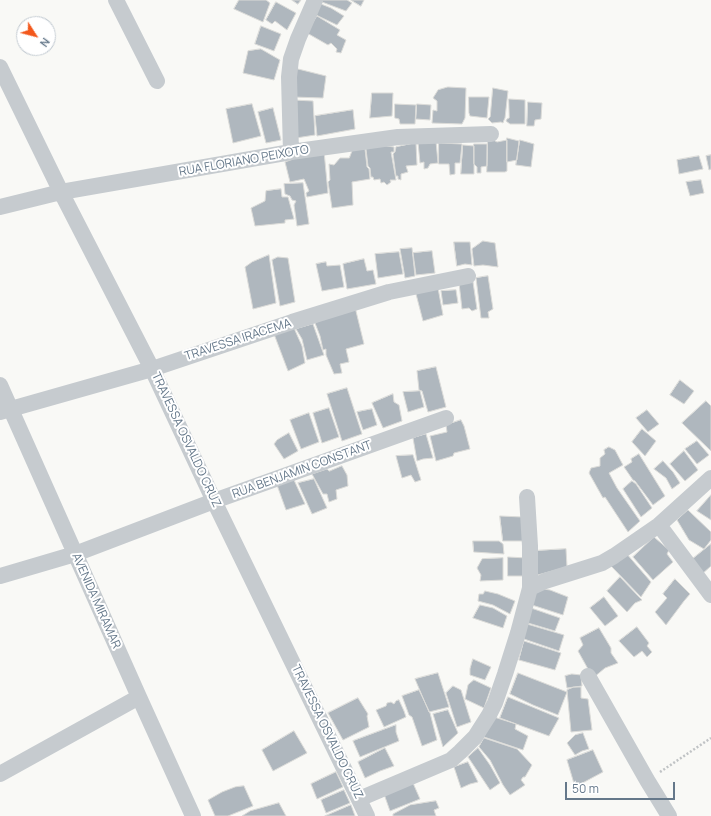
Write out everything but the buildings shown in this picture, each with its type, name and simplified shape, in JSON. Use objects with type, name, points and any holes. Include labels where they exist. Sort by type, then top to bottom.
[{"type":"street","points":[[116,0],[157,81]]},
{"type":"street","points":[[291,152],[291,59],[314,0]]},
{"type":"street","name":"TRAVESSA OSVALDO CRUZ","points":[[0,67],[61,192],[152,369],[214,501],[367,816]]},
{"type":"street","name":"RUA FLORIANO PEIXOTO","points":[[0,207],[61,192],[291,152],[398,137],[491,134]]},
{"type":"street","name":"TRAVESSA IRACEMA","points":[[5,411],[152,369],[292,322],[382,295],[468,276]]},
{"type":"street","name":"AVENIDA MIRAMAR","points":[[0,385],[5,411],[75,554],[193,816]]},
{"type":"street","name":"RUA BENJAMIN CONSTANT","points":[[0,576],[75,554],[214,501],[446,418]]},
{"type":"street","points":[[530,588],[545,581],[602,562],[614,556],[659,525],[711,478]]},
{"type":"street","points":[[359,799],[451,760],[475,737],[489,715],[495,704],[510,660],[530,588],[530,546],[527,497]]},
{"type":"street","points":[[659,525],[711,595]]},
{"type":"street","points":[[588,676],[669,816]]},
{"type":"street","points":[[0,774],[139,697]]},
{"type":"path","points":[[647,780],[711,738]]}]
